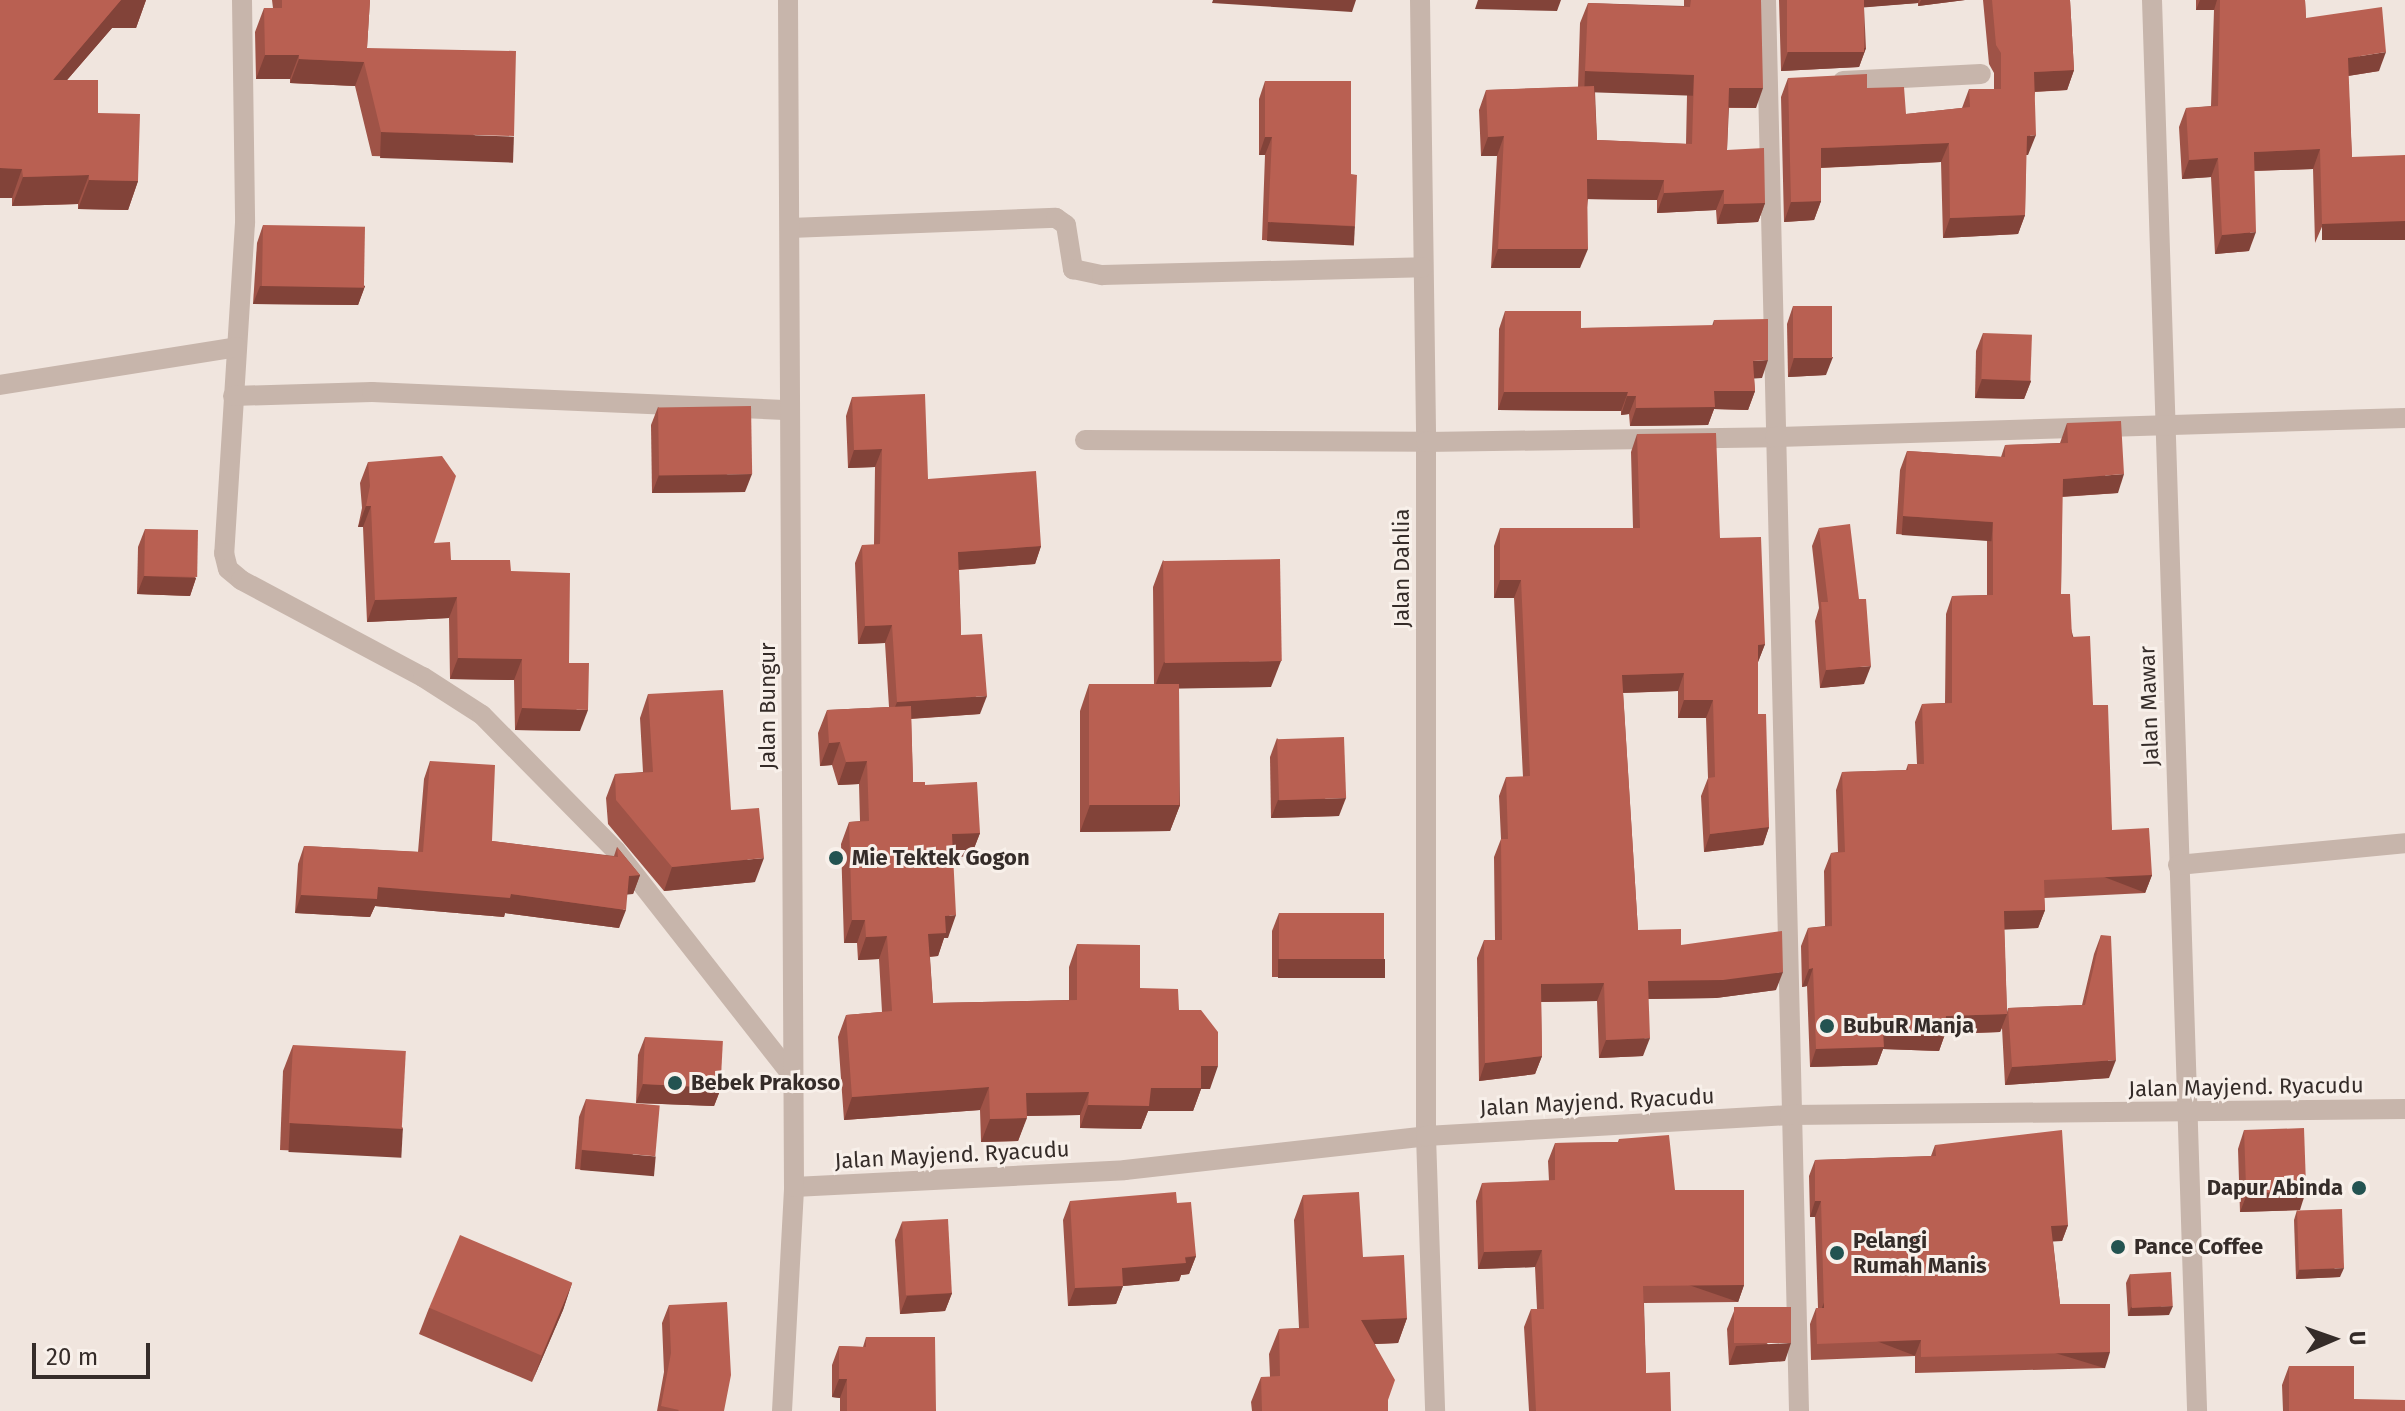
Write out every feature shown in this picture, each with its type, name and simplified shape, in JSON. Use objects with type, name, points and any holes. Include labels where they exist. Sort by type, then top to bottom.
[{"type":"street","points":[[242,0],[245,223],[224,553],[228,569],[241,580],[423,677],[482,715],[616,851],[793,1077]]},
{"type":"street","name":"Jalan Bungur","points":[[782,1411],[794,1187],[788,0]]},
{"type":"street","name":"Jalan Dahlia","points":[[1420,0],[1426,442],[1426,1136],[1435,1411]]},
{"type":"street","points":[[1766,0],[1778,84],[1775,437],[1799,1411]]},
{"type":"street","name":"Jalan Mawar","points":[[2152,0],[2185,1112],[2197,1411]]},
{"type":"street","points":[[1816,83],[1981,74]]},
{"type":"street","points":[[790,228],[1056,218],[1066,225],[1073,269],[1102,275],[1423,267]]},
{"type":"street","points":[[0,385],[237,347]]},
{"type":"street","points":[[233,396],[372,392],[790,410]]},
{"type":"street","points":[[1085,440],[1426,442],[1775,437],[2405,418]]},
{"type":"street","points":[[2178,865],[2405,843]]},
{"type":"street","name":"Jalan Mayjend. Ryacudu","points":[[794,1187],[1125,1170],[1426,1136],[1790,1115],[2405,1109]]},
{"type":"building","points":[[0,0],[121,0],[53,80],[98,80],[98,113],[140,114],[138,181],[89,180],[89,175],[23,177],[22,169],[0,168]]},
{"type":"building","points":[[282,0],[370,0],[367,48],[516,51],[514,136],[381,132],[364,62],[265,55],[264,8],[282,8]]},
{"type":"building","points":[[1691,0],[1761,0],[1763,88],[1729,88],[1727,150],[1764,148],[1765,203],[1724,204],[1724,190],[1664,193],[1664,180],[1587,179],[1588,249],[1498,249],[1504,136],[1488,137],[1486,90],[1594,86],[1597,140],[1692,144],[1694,75],[1585,71],[1588,3],[1690,7]]},
{"type":"building","points":[[1787,0],[1864,0],[1864,52],[1787,52]]},
{"type":"building","points":[[1992,0],[2070,0],[2074,70],[2034,72],[2036,135],[2027,136],[2025,215],[1950,218],[1949,143],[1821,148],[1821,201],[1791,202],[1788,78],[1867,74],[1867,88],[1904,87],[1906,114],[1970,107],[1969,89],[2001,89],[2001,53],[1996,45]]},
{"type":"building","points":[[2220,0],[2305,0],[2306,18],[2382,7],[2386,52],[2348,58],[2352,157],[2405,155],[2405,221],[2322,224],[2320,149],[2254,152],[2256,232],[2222,235],[2218,158],[2189,160],[2186,108],[2218,106]]},
{"type":"building","points":[[1265,81],[1351,81],[1351,174],[1357,175],[1355,226],[1268,222],[1272,137],[1265,137]]},
{"type":"building","points":[[263,225],[365,227],[364,288],[262,286]]},
{"type":"building","points":[[1793,306],[1832,306],[1832,358],[1793,358]]},
{"type":"building","points":[[1505,311],[1581,311],[1581,328],[1714,325],[1714,320],[1768,319],[1768,360],[1753,361],[1755,391],[1714,391],[1715,407],[1636,408],[1636,396],[1627,396],[1628,392],[1504,392]]},
{"type":"building","points":[[1983,333],[2032,335],[2030,381],[1981,379]]},
{"type":"building","points":[[925,394],[928,479],[1036,471],[1041,546],[958,552],[961,635],[982,634],[987,696],[897,702],[892,625],[865,626],[862,545],[880,544],[882,449],[854,450],[852,397]]},
{"type":"building","points":[[751,406],[752,474],[659,476],[658,408]]},
{"type":"building","points":[[2121,421],[2124,474],[2063,479],[2061,594],[2070,594],[2072,637],[2090,636],[2093,705],[2108,705],[2112,830],[2149,828],[2152,875],[2044,880],[2045,910],[2004,911],[2007,1014],[1946,1016],[1945,1033],[1883,1031],[1884,1047],[1816,1049],[1808,928],[1832,926],[1831,853],[1845,852],[1842,772],[1908,770],[1908,764],[1924,764],[1922,704],[1952,703],[1952,596],[1993,595],[1993,522],[1903,516],[1907,451],[2005,457],[2005,445],[2068,443],[2067,423]]},
{"type":"building","points":[[1716,433],[1720,538],[1761,537],[1765,644],[1758,645],[1758,714],[1766,714],[1769,827],[1710,834],[1708,778],[1715,777],[1713,700],[1684,700],[1684,673],[1622,675],[1638,930],[1681,929],[1681,945],[1782,931],[1783,972],[1723,980],[1648,981],[1650,1038],[1606,1040],[1604,983],[1541,984],[1542,1056],[1485,1063],[1484,940],[1502,940],[1501,839],[1508,839],[1506,777],[1530,776],[1521,580],[1500,580],[1500,528],[1640,528],[1637,434]]},
{"type":"building","points":[[442,456],[456,476],[434,543],[450,542],[451,560],[510,560],[511,571],[570,573],[569,663],[589,663],[588,710],[522,708],[522,659],[458,658],[457,597],[375,600],[371,506],[366,506],[370,486],[368,462]]},
{"type":"building","points":[[1850,524],[1859,599],[1866,599],[1871,666],[1826,670],[1821,602],[1828,602],[1819,528]]},
{"type":"building","points":[[145,529],[198,530],[197,577],[144,576]]},
{"type":"building","points":[[1280,559],[1282,661],[1165,663],[1163,561]]},
{"type":"building","points":[[1089,684],[1179,684],[1179,805],[1089,805]]},
{"type":"building","points":[[723,690],[731,810],[759,808],[764,858],[672,867],[616,800],[615,774],[653,772],[648,694]]},
{"type":"building","points":[[911,706],[913,782],[925,782],[925,785],[977,782],[980,833],[952,834],[956,915],[945,916],[946,933],[928,934],[933,1003],[1077,1000],[1077,944],[1140,945],[1140,988],[1178,989],[1179,1010],[1201,1010],[1218,1032],[1218,1066],[1201,1066],[1201,1088],[1151,1088],[1149,1106],[1088,1105],[1089,1092],[1026,1093],[1027,1118],[990,1119],[989,1087],[852,1097],[846,1015],[892,1011],[887,936],[866,937],[865,920],[852,920],[849,822],[869,821],[867,761],[846,762],[840,742],[829,743],[827,710]]},
{"type":"building","points":[[1344,737],[1346,798],[1279,800],[1277,739]]},
{"type":"building","points":[[430,761],[495,765],[492,841],[618,857],[617,847],[640,875],[629,876],[626,910],[511,894],[510,898],[378,887],[377,899],[301,895],[304,846],[423,852]]},
{"type":"building","points":[[1279,913],[1384,913],[1384,959],[1279,959]]},
{"type":"building","points":[[2101,935],[2111,936],[2116,1060],[2012,1067],[2008,1008],[2085,1005]]},
{"type":"building","points":[[645,1037],[723,1041],[720,1088],[643,1084]]},
{"type":"building","points":[[293,1045],[406,1051],[402,1129],[289,1123]]},
{"type":"building","points":[[586,1099],[660,1105],[655,1156],[582,1150]]},
{"type":"building","points":[[2304,1128],[2306,1191],[2246,1193],[2244,1130]]},
{"type":"building","points":[[2062,1130],[2068,1225],[2051,1226],[2060,1304],[2110,1304],[2110,1352],[1921,1357],[1921,1340],[1817,1344],[1816,1308],[1824,1308],[1821,1201],[1815,1201],[1815,1160],[1936,1156],[1935,1145]]},
{"type":"building","points":[[1669,1135],[1675,1190],[1744,1190],[1744,1285],[1643,1286],[1646,1373],[1670,1372],[1671,1411],[1536,1411],[1531,1309],[1544,1309],[1542,1250],[1484,1252],[1482,1183],[1555,1180],[1555,1143],[1619,1142],[1619,1139]]},
{"type":"building","points":[[1176,1192],[1177,1203],[1191,1202],[1196,1256],[1185,1257],[1186,1263],[1122,1268],[1123,1286],[1075,1288],[1070,1201]]},
{"type":"building","points":[[1359,1192],[1363,1257],[1404,1255],[1407,1318],[1361,1320],[1395,1380],[1388,1400],[1388,1411],[1262,1411],[1261,1377],[1280,1376],[1279,1329],[1309,1328],[1303,1195]]},
{"type":"building","points":[[2342,1209],[2344,1268],[2299,1270],[2297,1211]]},
{"type":"building","points":[[948,1219],[952,1293],[906,1295],[902,1221]]},
{"type":"building","points":[[460,1235],[572,1283],[541,1355],[429,1308]]},
{"type":"building","points":[[2171,1272],[2173,1306],[2132,1308],[2130,1274]]},
{"type":"building","points":[[727,1302],[731,1375],[724,1411],[678,1411],[661,1406],[671,1353],[669,1305]]},
{"type":"building","points":[[1734,1307],[1791,1307],[1791,1343],[1734,1343]]},
{"type":"building","points":[[866,1337],[935,1337],[936,1411],[847,1411],[847,1379],[839,1379],[839,1346],[866,1347]]},
{"type":"building","points":[[2289,1366],[2354,1366],[2354,1399],[2405,1400],[2405,1411],[2289,1411]]},
{"type":"place","name":"Mie Tektek Gogon","points":[[836,858]]},
{"type":"place","name":"BubuR Manja","points":[[1827,1026]]},
{"type":"place","name":"Bebek Prakoso","points":[[675,1083]]},
{"type":"place","name":"Dapur Abinda","points":[[2359,1188]]},
{"type":"place","name":"Pance Coffee","points":[[2118,1247]]},
{"type":"place","name":"Pelangi Rumah Manis","points":[[1837,1253]]}]
